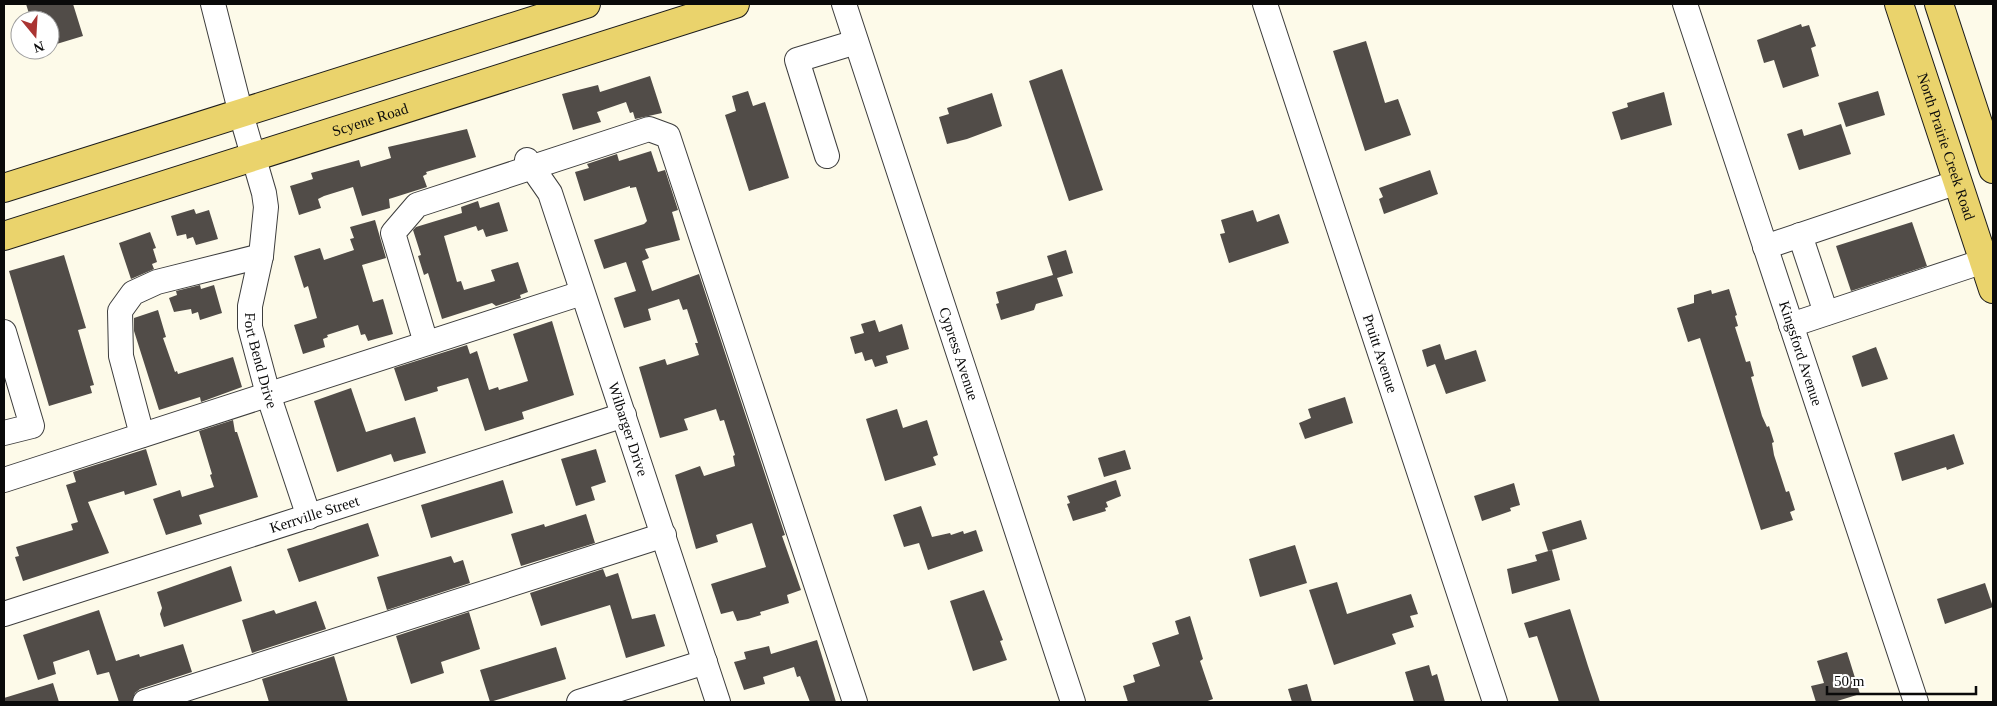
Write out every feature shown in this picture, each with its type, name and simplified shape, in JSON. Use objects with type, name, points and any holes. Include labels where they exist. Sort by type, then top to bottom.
[{"type":"main road","points":[[4,188],[586,4]]},
{"type":"main road","name":"Scyene Road","points":[[4,236],[735,4]]},
{"type":"main road","name":"North Prairie Creek Road","points":[[1899,4],[1993,289]]},
{"type":"main road","points":[[1939,4],[1993,170]]},
{"type":"street","name":"Fort Bend Drive","points":[[213,4],[266,207],[261,256],[250,306],[250,327],[268,394],[309,517]]},
{"type":"street","name":"Cypress Avenue","points":[[844,4],[1073,702]]},
{"type":"street","name":"Pruitt Avenue","points":[[1265,4],[1495,702]]},
{"type":"street","name":"Kingsford Avenue","points":[[1685,4],[1916,702]]},
{"type":"street","points":[[827,156],[797,60],[856,42]]},
{"type":"street","points":[[426,342],[392,233],[417,205],[530,163],[650,129],[668,136],[855,702]]},
{"type":"street","name":"Wilbarger Drive","points":[[530,163],[550,194],[718,702]]},
{"type":"street","points":[[1766,247],[1958,182]]},
{"type":"street","points":[[1800,235],[1826,313]]},
{"type":"street","points":[[142,435],[121,356],[120,311],[133,293],[157,282],[261,256]]},
{"type":"street","points":[[1791,325],[1984,261]]},
{"type":"street","points":[[4,480],[582,293]]},
{"type":"street","points":[[4,332],[32,426],[4,433]]},
{"type":"street","name":"Kerrville Street","points":[[4,614],[624,415]]},
{"type":"street","points":[[145,702],[664,535]]},
{"type":"street","points":[[579,702],[705,662]]},
{"type":"building","points":[[26,4],[73,4],[83,36],[60,43],[60,10],[28,10]]},
{"type":"building","points":[[1801,24],[1802,27],[1809,25],[1816,46],[1811,48],[1819,76],[1783,88],[1774,60],[1764,63],[1757,40]]},
{"type":"building","points":[[1366,41],[1385,103],[1398,99],[1411,135],[1365,151],[1333,51]]},
{"type":"building","points":[[1062,69],[1103,190],[1069,201],[1029,81]]},
{"type":"building","points":[[650,76],[662,113],[635,119],[633,112],[630,113],[626,102],[597,112],[601,122],[573,130],[562,94],[598,85],[600,92]]},
{"type":"building","points":[[748,91],[753,106],[765,102],[789,178],[749,191],[725,115],[736,111],[732,96]]},
{"type":"building","points":[[1878,91],[1885,115],[1846,127],[1838,103]]},
{"type":"building","points":[[1664,92],[1672,125],[1621,140],[1612,112],[1628,107],[1627,103]]},
{"type":"building","points":[[992,93],[1002,126],[947,144],[939,117],[949,114],[947,108]]},
{"type":"building","points":[[1841,124],[1851,154],[1799,170],[1787,134],[1802,129],[1804,136]]},
{"type":"building","points":[[467,129],[476,157],[426,172],[427,174],[423,176],[427,187],[389,199],[390,208],[362,216],[353,187],[318,199],[321,208],[299,215],[290,186],[313,179],[311,173],[359,160],[361,167],[391,158],[388,147]]},
{"type":"building","points":[[651,151],[658,172],[665,170],[678,210],[672,212],[680,240],[645,249],[649,258],[642,261],[652,291],[699,274],[785,535],[782,536],[801,590],[787,595],[789,603],[760,612],[761,615],[748,619],[737,621],[733,611],[721,614],[711,584],[766,567],[752,523],[716,535],[718,542],[696,549],[675,475],[700,466],[704,476],[735,466],[733,456],[735,455],[724,420],[720,421],[716,409],[684,419],[688,430],[660,438],[639,367],[665,359],[667,365],[699,355],[695,343],[698,343],[687,309],[683,310],[679,299],[648,309],[651,320],[624,328],[614,298],[636,291],[626,262],[604,269],[594,240],[644,224],[647,221],[636,187],[630,188],[630,186],[584,201],[575,172],[589,168],[587,164],[617,154],[619,161]]},
{"type":"building","points":[[1430,170],[1438,194],[1384,214],[1379,199],[1383,197],[1379,188]]},
{"type":"building","points":[[478,201],[480,208],[499,202],[508,231],[486,237],[483,229],[478,231],[476,226],[444,236],[457,282],[461,281],[464,290],[495,281],[491,270],[518,262],[528,292],[520,295],[521,298],[496,306],[492,303],[442,319],[428,273],[424,275],[418,256],[421,255],[413,230],[416,227],[462,213],[461,207]]},
{"type":"building","points":[[194,209],[196,214],[209,210],[218,239],[196,245],[193,237],[187,239],[186,234],[177,236],[171,216]]},
{"type":"building","points":[[1253,210],[1257,222],[1279,214],[1289,243],[1229,263],[1220,234],[1225,233],[1221,220]]},
{"type":"building","points":[[375,220],[386,258],[362,265],[373,302],[383,299],[393,334],[368,341],[365,334],[361,335],[358,325],[327,335],[328,337],[323,339],[325,347],[303,354],[294,325],[317,318],[308,286],[304,288],[294,256],[320,248],[324,260],[354,250],[350,239],[354,238],[350,227]]},
{"type":"building","points":[[1912,222],[1927,266],[1851,291],[1836,246]]},
{"type":"building","points":[[150,232],[156,248],[153,249],[157,262],[152,264],[154,269],[131,279],[119,243]]},
{"type":"building","points":[[1066,250],[1073,273],[1057,278],[1063,296],[1036,304],[1034,310],[1001,320],[996,304],[999,303],[996,292],[1053,275],[1047,256]]},
{"type":"building","points":[[64,255],[86,328],[78,330],[94,385],[90,386],[92,393],[49,406],[9,271]]},
{"type":"building","points":[[200,285],[201,289],[214,285],[222,313],[200,320],[198,312],[192,314],[191,309],[174,312],[169,298],[177,295],[176,291]]},
{"type":"building","points":[[1729,289],[1737,315],[1735,316],[1738,326],[1735,327],[1746,362],[1750,361],[1754,376],[1751,377],[1762,416],[1767,427],[1769,426],[1774,442],[1772,443],[1774,455],[1786,492],[1789,491],[1795,510],[1790,512],[1793,520],[1761,530],[1700,338],[1688,342],[1677,308],[1694,303],[1694,295],[1711,290],[1712,294]]},
{"type":"building","points":[[158,310],[166,337],[163,338],[175,372],[177,371],[178,374],[233,357],[242,387],[201,402],[200,397],[159,410],[134,331],[134,318]]},
{"type":"building","points":[[875,320],[879,332],[902,324],[909,349],[886,356],[888,363],[875,367],[872,359],[865,361],[862,352],[855,354],[850,337],[864,333],[861,324]]},
{"type":"building","points":[[552,321],[574,395],[522,412],[524,419],[485,431],[468,378],[437,387],[438,391],[405,401],[394,368],[467,345],[470,354],[477,351],[489,390],[498,387],[499,390],[528,381],[513,334]]},
{"type":"building","points":[[1440,344],[1445,360],[1476,350],[1486,381],[1446,394],[1435,364],[1427,367],[1422,350]]},
{"type":"building","points":[[1876,347],[1888,379],[1862,387],[1852,356]]},
{"type":"building","points":[[351,388],[366,432],[415,417],[426,453],[394,462],[391,454],[337,472],[314,401]]},
{"type":"building","points":[[1345,397],[1353,423],[1305,439],[1299,423],[1311,418],[1308,409]]},
{"type":"building","points":[[897,409],[903,428],[927,420],[938,455],[933,457],[936,465],[885,481],[866,419]]},
{"type":"building","points":[[233,420],[235,432],[237,432],[258,497],[199,515],[202,524],[166,535],[153,499],[180,490],[182,497],[214,487],[199,431]]},
{"type":"building","points":[[1954,434],[1964,464],[1947,470],[1946,467],[1902,481],[1894,453]]},
{"type":"building","points":[[146,449],[157,485],[125,495],[124,491],[88,502],[109,553],[23,581],[15,557],[19,556],[16,547],[73,530],[71,524],[78,522],[66,485],[76,482],[73,472]]},
{"type":"building","points":[[596,449],[606,482],[591,487],[595,500],[576,506],[561,459]]},
{"type":"building","points":[[1125,450],[1131,469],[1104,477],[1098,458]]},
{"type":"building","points":[[503,480],[513,513],[431,538],[421,505]]},
{"type":"building","points":[[1116,480],[1121,496],[1106,502],[1108,507],[1105,508],[1106,511],[1073,521],[1067,504],[1070,503],[1067,496]]},
{"type":"building","points":[[1514,483],[1520,505],[1510,508],[1511,511],[1482,521],[1474,496]]},
{"type":"building","points":[[921,506],[932,537],[950,533],[951,535],[963,531],[964,534],[976,530],[983,551],[928,570],[919,543],[904,547],[893,515]]},
{"type":"building","points":[[586,514],[595,543],[521,566],[511,534],[544,524],[545,527]]},
{"type":"building","points":[[1581,520],[1587,539],[1548,551],[1542,532]]},
{"type":"building","points":[[368,523],[379,556],[299,582],[287,549]]},
{"type":"building","points":[[1295,545],[1307,583],[1260,597],[1249,559]]},
{"type":"building","points":[[1552,550],[1560,580],[1512,594],[1507,569],[1537,561],[1535,555]]},
{"type":"building","points":[[451,556],[454,563],[463,560],[470,583],[387,610],[377,577]]},
{"type":"building","points":[[231,566],[242,601],[164,627],[160,614],[162,608],[157,592]]},
{"type":"building","points":[[603,569],[606,577],[618,573],[632,619],[655,614],[665,646],[626,658],[610,605],[541,626],[530,593]]},
{"type":"building","points":[[1337,582],[1347,614],[1411,594],[1418,614],[1410,616],[1414,627],[1392,634],[1396,644],[1334,665],[1309,590]]},
{"type":"building","points":[[1985,583],[1993,607],[1945,624],[1937,599]]},
{"type":"building","points":[[984,590],[1003,640],[1000,641],[1007,660],[973,671],[950,601]]},
{"type":"building","points":[[316,601],[326,629],[252,653],[242,620],[274,610],[276,614]]},
{"type":"building","points":[[1570,609],[1600,702],[1559,702],[1537,636],[1529,638],[1524,623]]},
{"type":"building","points":[[99,610],[116,661],[139,654],[140,657],[183,644],[192,672],[140,689],[135,693],[132,702],[119,702],[109,672],[97,675],[89,650],[53,662],[56,674],[38,680],[23,635]]},
{"type":"building","points":[[469,612],[480,649],[441,662],[444,673],[411,684],[396,636]]},
{"type":"building","points":[[1190,616],[1203,659],[1200,661],[1213,699],[1205,702],[1128,702],[1123,686],[1135,682],[1133,675],[1160,666],[1152,643],[1179,634],[1175,621]]},
{"type":"building","points":[[817,640],[836,702],[810,702],[800,676],[797,677],[794,667],[763,677],[765,684],[744,690],[734,662],[746,659],[744,652],[769,646],[771,654]]},
{"type":"building","points":[[556,647],[566,679],[490,702],[480,670]]},
{"type":"building","points":[[1847,652],[1860,694],[1834,702],[1816,702],[1811,686],[1824,683],[1817,661]]},
{"type":"building","points":[[334,656],[348,702],[269,702],[262,679]]},
{"type":"building","points":[[1429,665],[1432,676],[1437,674],[1445,702],[1414,702],[1405,672]]},
{"type":"building","points":[[53,683],[59,702],[4,702],[4,698]]},
{"type":"building","points":[[1307,684],[1312,702],[1292,702],[1288,689]]}]
